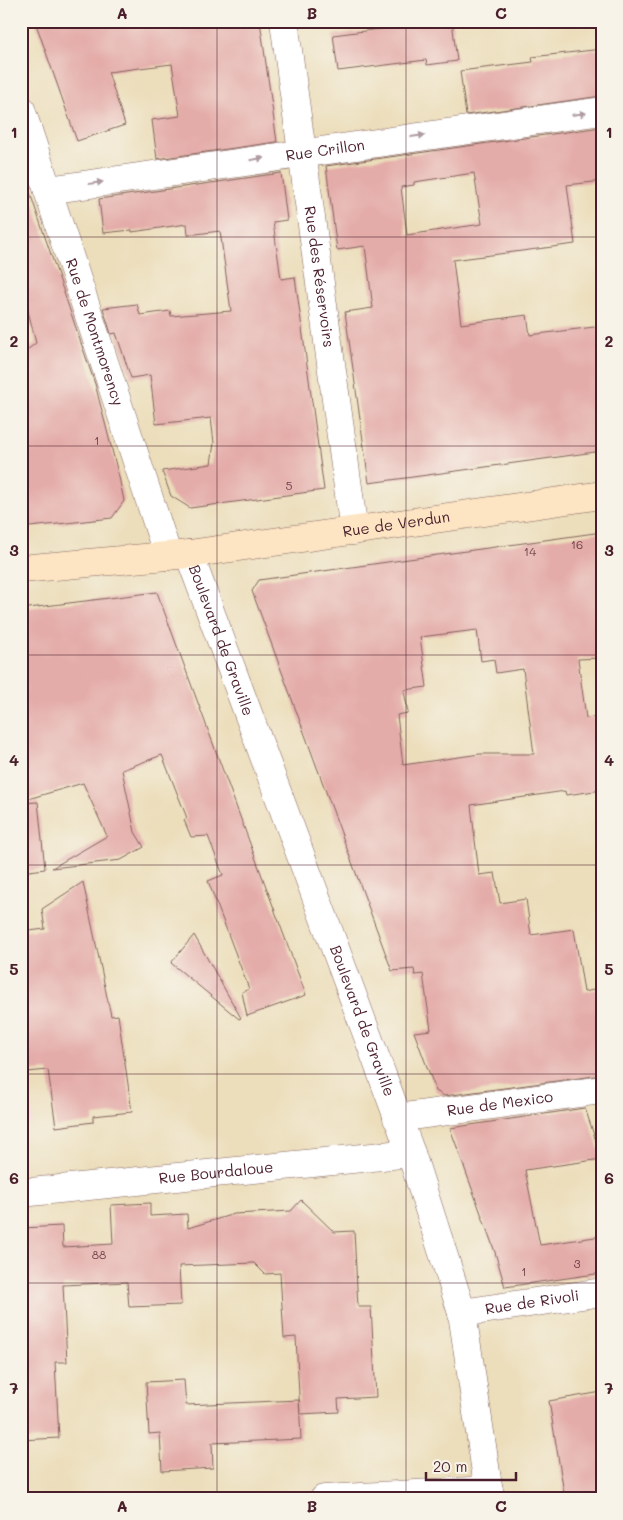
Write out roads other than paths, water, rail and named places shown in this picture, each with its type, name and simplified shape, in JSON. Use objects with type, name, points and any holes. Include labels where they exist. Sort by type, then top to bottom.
[{"type":"main road","name":"Rue de Verdun","points":[[21,569],[178,555],[602,495]]},
{"type":"street","name":"Rue des Réservoirs","points":[[284,21],[354,530]]},
{"type":"street","name":"Rue de Montmorency","points":[[21,109],[38,185],[178,555]]},
{"type":"street","name":"Rue Crillon","points":[[38,185],[302,152],[602,111]]},
{"type":"street","name":"Boulevard de Graville","points":[[178,555],[411,1153],[462,1313],[489,1495]]},
{"type":"street","name":"Rue de Mexico","points":[[397,1118],[602,1090]]},
{"type":"street","name":"Rue Bourdaloue","points":[[21,1193],[411,1153]]},
{"type":"street","name":"Rue de Rivoli","points":[[462,1313],[602,1292]]},
{"type":"street","points":[[324,1499],[489,1495]]}]
